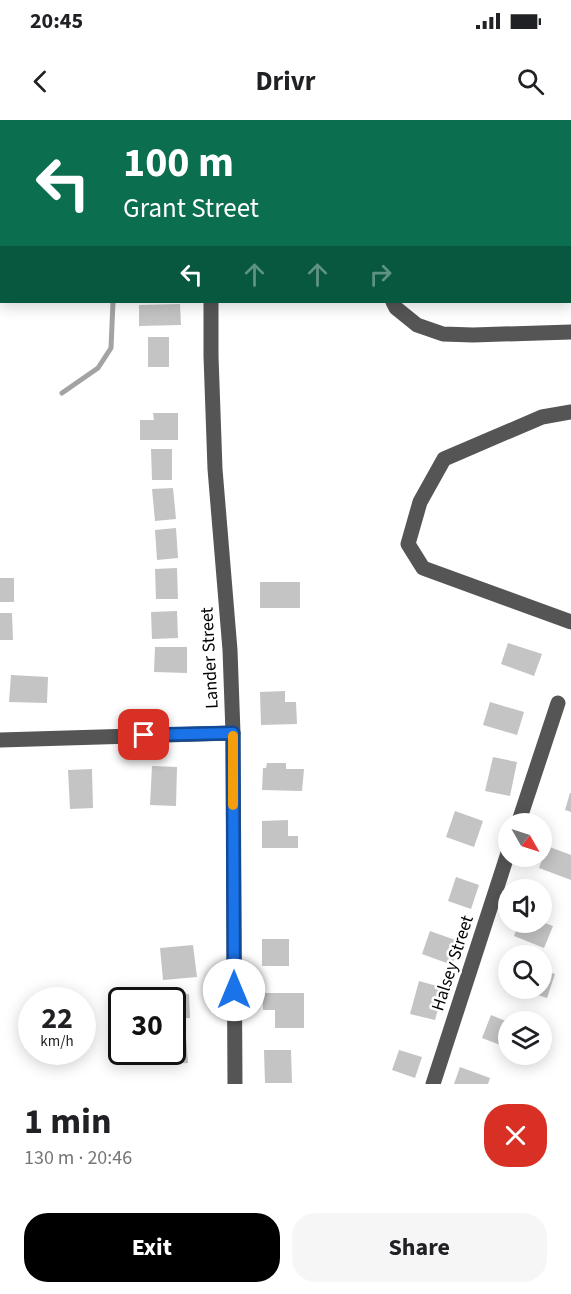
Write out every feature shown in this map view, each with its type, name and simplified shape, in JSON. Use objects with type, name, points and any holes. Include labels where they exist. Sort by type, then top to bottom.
[{"type":"street","name":"Lander Street","points":[[211,303],[215,469],[230,650],[233,733],[235,1084]]},
{"type":"street","points":[[394,303],[396,308],[417,325],[443,334],[571,332]]},
{"type":"street","points":[[571,412],[542,417],[444,459],[420,502],[408,544],[423,568],[571,622]]},
{"type":"street","points":[[522,813],[558,702]]},
{"type":"street","points":[[0,740],[233,733]]},
{"type":"street","name":"Halsey Street","points":[[433,1084],[504,867]]},
{"type":"building","points":[[180,304],[181,325],[139,326],[139,305]]},
{"type":"building","points":[[148,337],[169,337],[169,367],[148,367]]},
{"type":"building","points":[[153,413],[178,413],[178,440],[140,440],[140,420],[154,420]]},
{"type":"building","points":[[151,449],[172,449],[172,480],[152,480]]},
{"type":"building","points":[[173,488],[176,519],[155,521],[152,489]]},
{"type":"building","points":[[176,528],[178,558],[157,560],[155,530]]},
{"type":"building","points":[[177,568],[178,599],[156,599],[155,569]]},
{"type":"building","points":[[0,578],[14,578],[14,602],[0,602]]},
{"type":"building","points":[[260,582],[300,582],[300,608],[260,608]]},
{"type":"building","points":[[177,611],[178,638],[152,639],[151,612]]},
{"type":"building","points":[[0,613],[12,613],[13,640],[0,640]]},
{"type":"building","points":[[508,643],[542,654],[534,676],[501,664]]},
{"type":"building","points":[[155,647],[187,647],[187,673],[154,672]]},
{"type":"building","points":[[11,675],[48,677],[47,703],[9,702]]},
{"type":"building","points":[[285,691],[285,702],[296,702],[297,724],[261,725],[260,692]]},
{"type":"building","points":[[490,702],[524,712],[517,735],[483,725]]},
{"type":"building","points":[[493,757],[517,762],[510,796],[485,791]]},
{"type":"building","points":[[267,763],[286,763],[286,769],[304,769],[302,791],[262,790],[263,768],[266,768]]},
{"type":"building","points":[[152,766],[177,767],[176,806],[150,805]]},
{"type":"building","points":[[92,769],[93,808],[70,809],[68,770]]},
{"type":"building","points":[[571,793],[571,812],[565,810]]},
{"type":"building","points":[[455,811],[483,821],[474,847],[446,837]]},
{"type":"building","points":[[288,820],[288,836],[298,836],[298,848],[262,848],[262,821]]},
{"type":"building","points":[[552,848],[571,855],[571,880],[539,868],[552,867]]},
{"type":"building","points":[[456,877],[479,885],[471,909],[448,901]]},
{"type":"building","points":[[430,931],[461,942],[452,965],[422,954]]},
{"type":"building","points":[[515,933],[550,933],[545,945],[536,945],[514,936]]},
{"type":"building","points":[[262,939],[289,939],[289,966],[262,966]]},
{"type":"building","points":[[193,945],[197,977],[163,980],[160,948]]},
{"type":"building","points":[[419,981],[444,988],[435,1020],[410,1014]]},
{"type":"building","points":[[263,993],[304,993],[304,1028],[275,1028],[275,1010],[263,1010]]},
{"type":"building","points":[[186,994],[189,994],[190,1018],[186,1018]]},
{"type":"building","points":[[491,1015],[498,1018],[498,1044],[482,1038]]},
{"type":"building","points":[[186,1037],[188,1063],[186,1063]]},
{"type":"building","points":[[264,1050],[291,1050],[292,1083],[265,1083]]},
{"type":"building","points":[[399,1050],[422,1057],[415,1078],[392,1070]]},
{"type":"building","points":[[460,1067],[490,1078],[488,1084],[454,1084]]},
{"type":"waterway","points":[[355,120],[386,120]]},
{"type":"waterway","points":[[62,393],[98,368],[111,348],[113,303]]},
{"type":"slow traffic","points":[[233,736],[233,805]]},
{"type":"route","points":[[144,735],[233,733],[234,990]]}]
